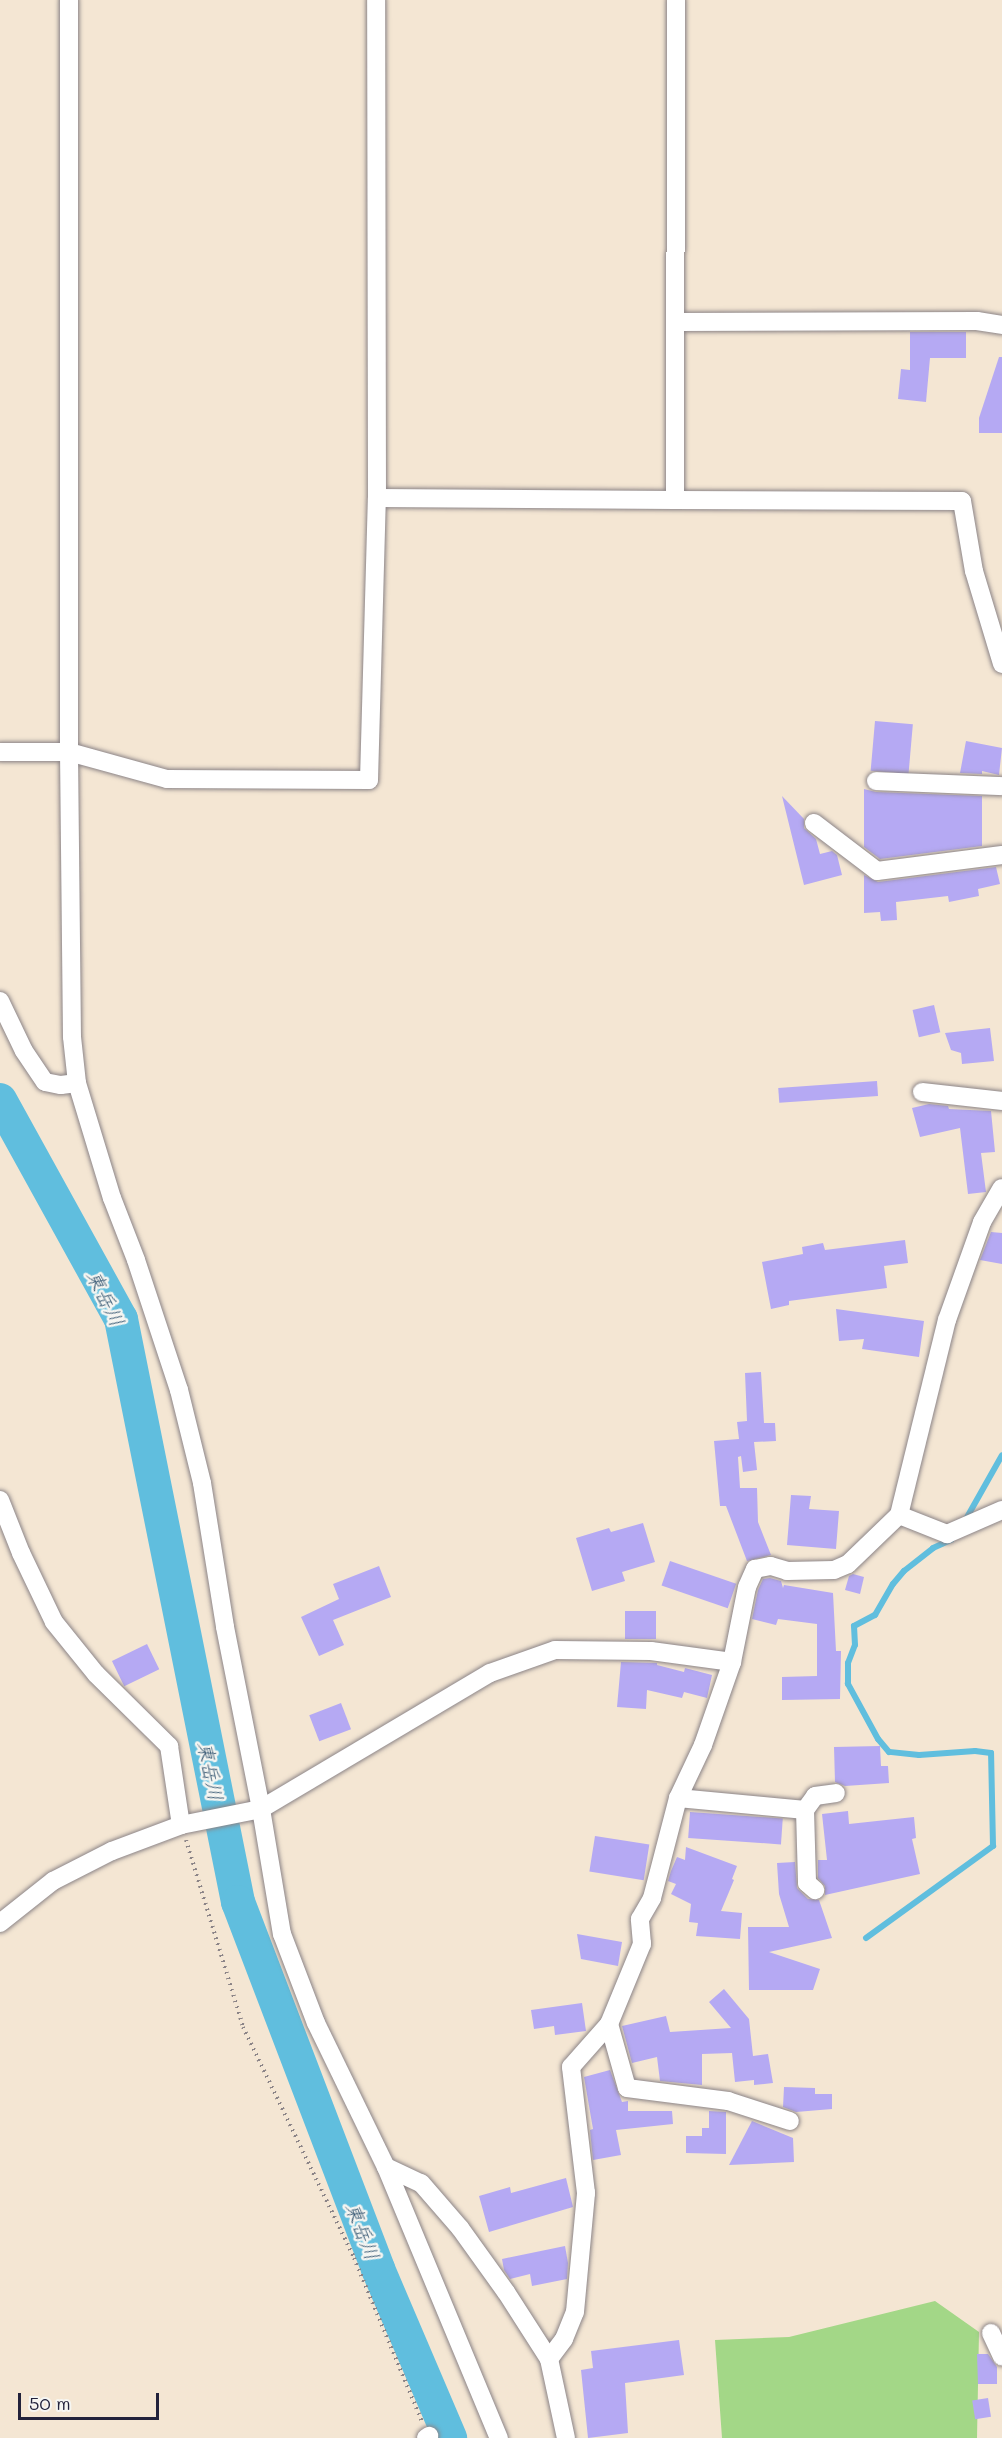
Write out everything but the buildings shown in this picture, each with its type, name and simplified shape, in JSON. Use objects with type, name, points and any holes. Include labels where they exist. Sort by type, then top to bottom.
[{"type":"street","points":[[69,0],[69,752],[72,1036],[77,1083],[112,1197],[136,1260],[179,1390],[202,1483],[225,1627],[261,1809],[282,1934],[316,2023],[386,2167],[499,2438]]},
{"type":"street","points":[[0,753],[69,752],[166,778],[369,780],[377,498],[376,0]]},
{"type":"street","points":[[675,500],[676,0]]},
{"type":"street","points":[[676,322],[977,321],[1002,325]]},
{"type":"street","points":[[377,498],[962,501],[974,571],[1002,664]]},
{"type":"street","points":[[876,781],[1002,786]]},
{"type":"street","points":[[814,823],[877,871]]},
{"type":"street","points":[[855,872],[1002,855]]},
{"type":"street","points":[[0,1001],[24,1051],[45,1082],[62,1085],[77,1083]]},
{"type":"street","points":[[922,1092],[1002,1101]]},
{"type":"street","points":[[549,2359],[564,2339],[575,2312],[586,2193],[571,2067],[609,2024],[642,1944],[640,1919],[652,1898],[678,1798],[703,1745],[732,1662],[747,1587],[755,1569],[771,1566],[787,1571],[834,1570],[848,1564],[899,1515],[947,1320],[982,1222],[1002,1188]]},
{"type":"street","points":[[0,1500],[21,1553],[54,1622],[96,1674],[169,1746],[181,1825]]},
{"type":"street","points":[[899,1515],[947,1534],[1002,1510]]},
{"type":"street","points":[[0,1923],[53,1881],[112,1851],[181,1825],[261,1809],[490,1673],[555,1650],[651,1651],[732,1662]]},
{"type":"street","points":[[815,1890],[807,1883],[805,1810],[815,1796],[836,1793]]},
{"type":"street","points":[[678,1798],[805,1810]]},
{"type":"street","points":[[609,2024],[627,2088],[728,2101],[790,2121]]},
{"type":"street","points":[[386,2167],[421,2183],[460,2228],[506,2292],[549,2359],[566,2438]]},
{"type":"street","points":[[991,2333],[1002,2357]]},
{"type":"path","points":[[181,1825],[243,2027],[354,2258],[427,2437]]},
{"type":"green space","points":[[935,2301],[979,2332],[977,2438],[722,2438],[715,2340],[789,2337]]},
{"type":"waterway","name":"東岳川","points":[[0,1100],[121,1319],[238,1902],[378,2269],[450,2438]]},
{"type":"waterway","points":[[966,1519],[1002,1455]]},
{"type":"waterway","points":[[866,1938],[993,1846],[991,1753],[975,1751],[919,1755],[889,1752],[878,1739],[848,1684],[848,1663],[855,1645],[854,1626],[875,1615],[893,1584],[904,1571],[933,1548],[951,1540]]}]
